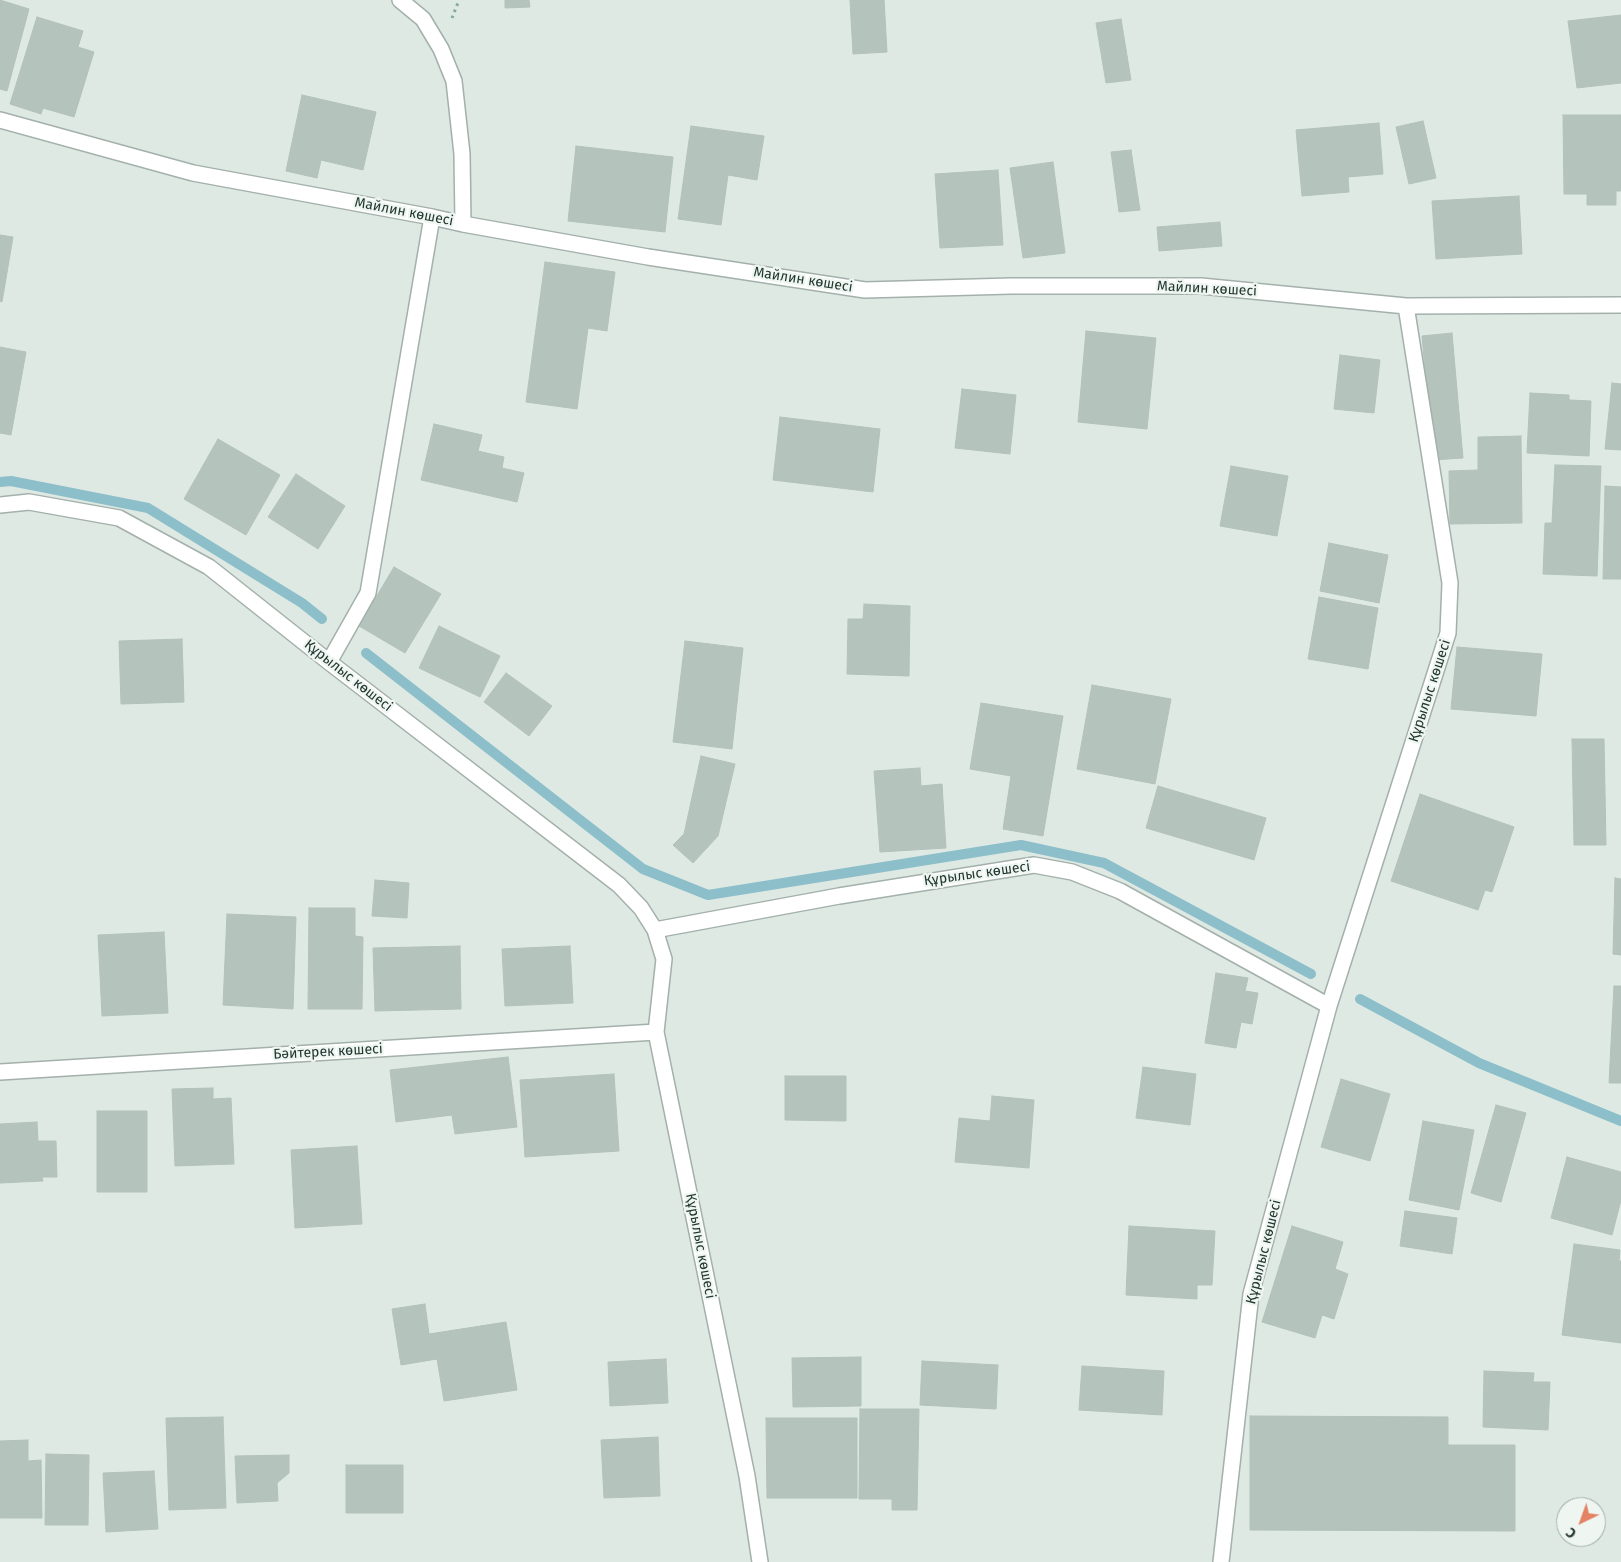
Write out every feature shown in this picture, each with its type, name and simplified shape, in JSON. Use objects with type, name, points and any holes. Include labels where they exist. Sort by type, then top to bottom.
[{"type":"street","points":[[400,0],[422,19],[441,49],[454,81],[462,154],[463,224]]},
{"type":"street","name":"Майлин көшесі","points":[[0,120],[192,173],[648,257],[865,290],[1011,286],[1201,286],[1406,306],[1621,305]]},
{"type":"street","points":[[329,662],[368,592],[432,217]]},
{"type":"street","name":"Құрылыс көшесі","points":[[1221,1562],[1251,1294],[1329,1006],[1448,633],[1450,583],[1406,306]]},
{"type":"street","name":"Құрылыс көшесі","points":[[0,506],[28,502],[119,518],[208,567],[619,885],[641,908],[655,930],[664,959],[656,1032],[747,1476],[760,1562]]},
{"type":"street","name":"Құрылыс көшесі","points":[[655,930],[839,896],[1034,865],[1072,872],[1120,891],[1329,1006]]},
{"type":"street","name":"Бәйтерек көшесі","points":[[0,1072],[656,1032]]},
{"type":"building","points":[[0,0],[29,9],[7,91],[0,89]]},
{"type":"building","points":[[505,0],[529,0],[530,7],[505,8]]},
{"type":"building","points":[[850,0],[884,0],[887,52],[853,54]]},
{"type":"building","points":[[1621,15],[1621,83],[1577,88],[1568,21]]},
{"type":"building","points":[[37,17],[83,31],[78,47],[94,52],[74,117],[43,108],[41,114],[10,104]]},
{"type":"building","points":[[1121,19],[1131,80],[1106,83],[1096,23]]},
{"type":"building","points":[[302,95],[376,112],[363,170],[321,160],[317,178],[286,171]]},
{"type":"building","points":[[1563,115],[1621,115],[1621,191],[1616,191],[1616,205],[1587,205],[1587,194],[1564,194]]},
{"type":"building","points":[[1423,121],[1436,178],[1409,184],[1396,127]]},
{"type":"building","points":[[1379,123],[1383,174],[1348,177],[1349,192],[1302,196],[1296,130]]},
{"type":"building","points":[[691,126],[764,136],[757,180],[728,175],[721,225],[678,219]]},
{"type":"building","points":[[576,146],[673,157],[665,232],[568,221]]},
{"type":"building","points":[[1131,150],[1140,210],[1119,212],[1111,152]]},
{"type":"building","points":[[1053,162],[1065,253],[1023,258],[1010,168]]},
{"type":"building","points":[[998,170],[1003,245],[940,248],[935,174]]},
{"type":"building","points":[[1519,196],[1522,254],[1436,259],[1432,201]]},
{"type":"building","points":[[1220,222],[1222,246],[1159,251],[1157,227]]},
{"type":"building","points":[[0,235],[13,237],[2,302],[0,301]]},
{"type":"building","points":[[545,262],[615,272],[607,331],[588,328],[577,409],[526,402]]},
{"type":"building","points":[[1086,331],[1156,338],[1147,429],[1078,422]]},
{"type":"building","points":[[1452,333],[1463,458],[1433,460],[1422,336]]},
{"type":"building","points":[[0,347],[26,352],[11,435],[0,433]]},
{"type":"building","points":[[1340,355],[1380,360],[1374,413],[1334,409]]},
{"type":"building","points":[[1612,383],[1621,384],[1621,450],[1605,449]]},
{"type":"building","points":[[962,389],[1016,395],[1010,454],[955,448]]},
{"type":"building","points":[[1530,393],[1569,395],[1569,400],[1591,401],[1589,456],[1527,453]]},
{"type":"building","points":[[780,417],[880,429],[873,492],[773,480]]},
{"type":"building","points":[[434,424],[482,435],[478,451],[504,457],[502,468],[524,473],[517,502],[421,480]]},
{"type":"building","points":[[1521,436],[1522,523],[1450,524],[1449,471],[1478,470],[1478,437]]},
{"type":"building","points":[[218,439],[280,475],[246,535],[184,499]]},
{"type":"building","points":[[1555,465],[1601,466],[1597,576],[1543,574],[1545,523],[1552,523]]},
{"type":"building","points":[[1231,466],[1288,476],[1277,536],[1220,526]]},
{"type":"building","points":[[296,474],[345,506],[318,549],[268,517]]},
{"type":"building","points":[[1605,486],[1621,487],[1621,579],[1603,579]]},
{"type":"building","points":[[1329,543],[1388,555],[1379,603],[1320,591]]},
{"type":"building","points":[[394,567],[441,594],[405,653],[359,626]]},
{"type":"building","points":[[1319,597],[1378,608],[1368,669],[1308,659]]},
{"type":"building","points":[[864,604],[910,606],[909,676],[847,674],[848,619],[863,619]]},
{"type":"building","points":[[439,626],[500,656],[480,697],[419,668]]},
{"type":"building","points":[[182,639],[184,702],[121,704],[119,641]]},
{"type":"building","points":[[685,641],[743,648],[732,749],[673,742]]},
{"type":"building","points":[[1457,647],[1542,654],[1536,716],[1451,709]]},
{"type":"building","points":[[506,673],[552,706],[529,736],[484,702]]},
{"type":"building","points":[[1092,685],[1171,699],[1155,784],[1077,769]]},
{"type":"building","points":[[981,703],[1063,716],[1043,836],[1003,829],[1011,776],[970,769]]},
{"type":"building","points":[[1572,739],[1604,739],[1606,845],[1574,845]]},
{"type":"building","points":[[701,756],[735,764],[718,836],[693,863],[673,845],[684,834]]},
{"type":"building","points":[[920,768],[921,786],[942,784],[946,848],[880,852],[874,771]]},
{"type":"building","points":[[1158,786],[1266,818],[1254,860],[1146,828]]},
{"type":"building","points":[[1420,794],[1514,827],[1492,892],[1485,890],[1478,910],[1391,881]]},
{"type":"building","points":[[1615,878],[1621,879],[1621,955],[1613,954]]},
{"type":"building","points":[[375,880],[409,883],[407,918],[372,916]]},
{"type":"building","points":[[309,908],[355,908],[355,936],[363,937],[362,1009],[308,1009]]},
{"type":"building","points":[[227,914],[296,917],[293,1009],[223,1005]]},
{"type":"building","points":[[164,932],[168,1013],[102,1016],[98,935]]},
{"type":"building","points":[[460,946],[461,1009],[375,1011],[373,948]]},
{"type":"building","points":[[570,946],[573,1003],[505,1006],[502,949]]},
{"type":"building","points":[[1216,973],[1248,978],[1245,991],[1258,993],[1252,1024],[1241,1022],[1236,1048],[1205,1043]]},
{"type":"building","points":[[1614,986],[1621,986],[1621,1083],[1609,1083]]},
{"type":"building","points":[[508,1057],[517,1127],[455,1134],[452,1115],[396,1122],[390,1070]]},
{"type":"building","points":[[1143,1067],[1196,1074],[1190,1125],[1136,1118]]},
{"type":"building","points":[[614,1074],[619,1151],[525,1157],[520,1080]]},
{"type":"building","points":[[785,1076],[846,1076],[846,1121],[785,1120]]},
{"type":"building","points":[[1341,1079],[1390,1094],[1370,1161],[1321,1147]]},
{"type":"building","points":[[213,1088],[213,1099],[231,1098],[234,1164],[175,1166],[172,1089]]},
{"type":"building","points":[[992,1096],[1034,1100],[1029,1168],[955,1162],[959,1118],[990,1121]]},
{"type":"building","points":[[1496,1105],[1526,1113],[1501,1202],[1471,1193]]},
{"type":"building","points":[[97,1111],[147,1111],[147,1192],[97,1192]]},
{"type":"building","points":[[1423,1121],[1474,1130],[1459,1210],[1409,1200]]},
{"type":"building","points":[[37,1122],[38,1141],[56,1141],[57,1177],[42,1177],[43,1181],[0,1183],[0,1124]]},
{"type":"building","points":[[357,1146],[362,1224],[295,1228],[291,1150]]},
{"type":"building","points":[[1567,1157],[1621,1172],[1621,1200],[1612,1235],[1551,1218]]},
{"type":"building","points":[[1405,1211],[1457,1218],[1452,1254],[1400,1246]]},
{"type":"building","points":[[1129,1226],[1215,1231],[1212,1285],[1197,1285],[1197,1299],[1126,1295]]},
{"type":"building","points":[[1292,1226],[1343,1242],[1335,1269],[1348,1274],[1334,1319],[1322,1315],[1315,1338],[1262,1322]]},
{"type":"building","points":[[1574,1244],[1620,1250],[1621,1343],[1562,1335]]},
{"type":"building","points":[[425,1304],[429,1334],[506,1322],[517,1390],[444,1401],[437,1359],[401,1365],[392,1309]]},
{"type":"building","points":[[861,1357],[861,1406],[793,1407],[792,1358]]},
{"type":"building","points":[[666,1359],[668,1403],[610,1406],[608,1362]]},
{"type":"building","points":[[922,1361],[998,1365],[996,1409],[920,1405]]},
{"type":"building","points":[[1082,1366],[1164,1371],[1162,1415],[1079,1410]]},
{"type":"building","points":[[1484,1371],[1534,1373],[1533,1382],[1550,1382],[1548,1430],[1483,1427]]},
{"type":"building","points":[[860,1409],[919,1409],[917,1510],[892,1510],[892,1499],[859,1499]]},
{"type":"building","points":[[1250,1416],[1448,1417],[1448,1445],[1515,1445],[1515,1531],[1250,1530]]},
{"type":"building","points":[[223,1417],[226,1508],[169,1510],[166,1418]]},
{"type":"building","points":[[766,1418],[857,1418],[857,1498],[767,1498]]},
{"type":"building","points":[[658,1437],[660,1496],[604,1498],[601,1440]]},
{"type":"building","points":[[28,1440],[28,1461],[41,1460],[42,1518],[0,1518],[0,1441]]},
{"type":"building","points":[[46,1454],[89,1455],[88,1525],[45,1525]]},
{"type":"building","points":[[289,1455],[289,1473],[277,1483],[278,1501],[237,1503],[235,1456]]},
{"type":"building","points":[[346,1465],[403,1465],[403,1513],[346,1513]]},
{"type":"building","points":[[154,1471],[158,1529],[106,1532],[103,1473]]},
{"type":"waterway","points":[[0,482],[11,481],[148,508],[302,603],[322,619]]},
{"type":"waterway","points":[[366,653],[643,869],[708,895],[1021,845],[1104,863],[1311,974]]},
{"type":"waterway","points":[[1360,999],[1479,1063],[1621,1121]]}]
